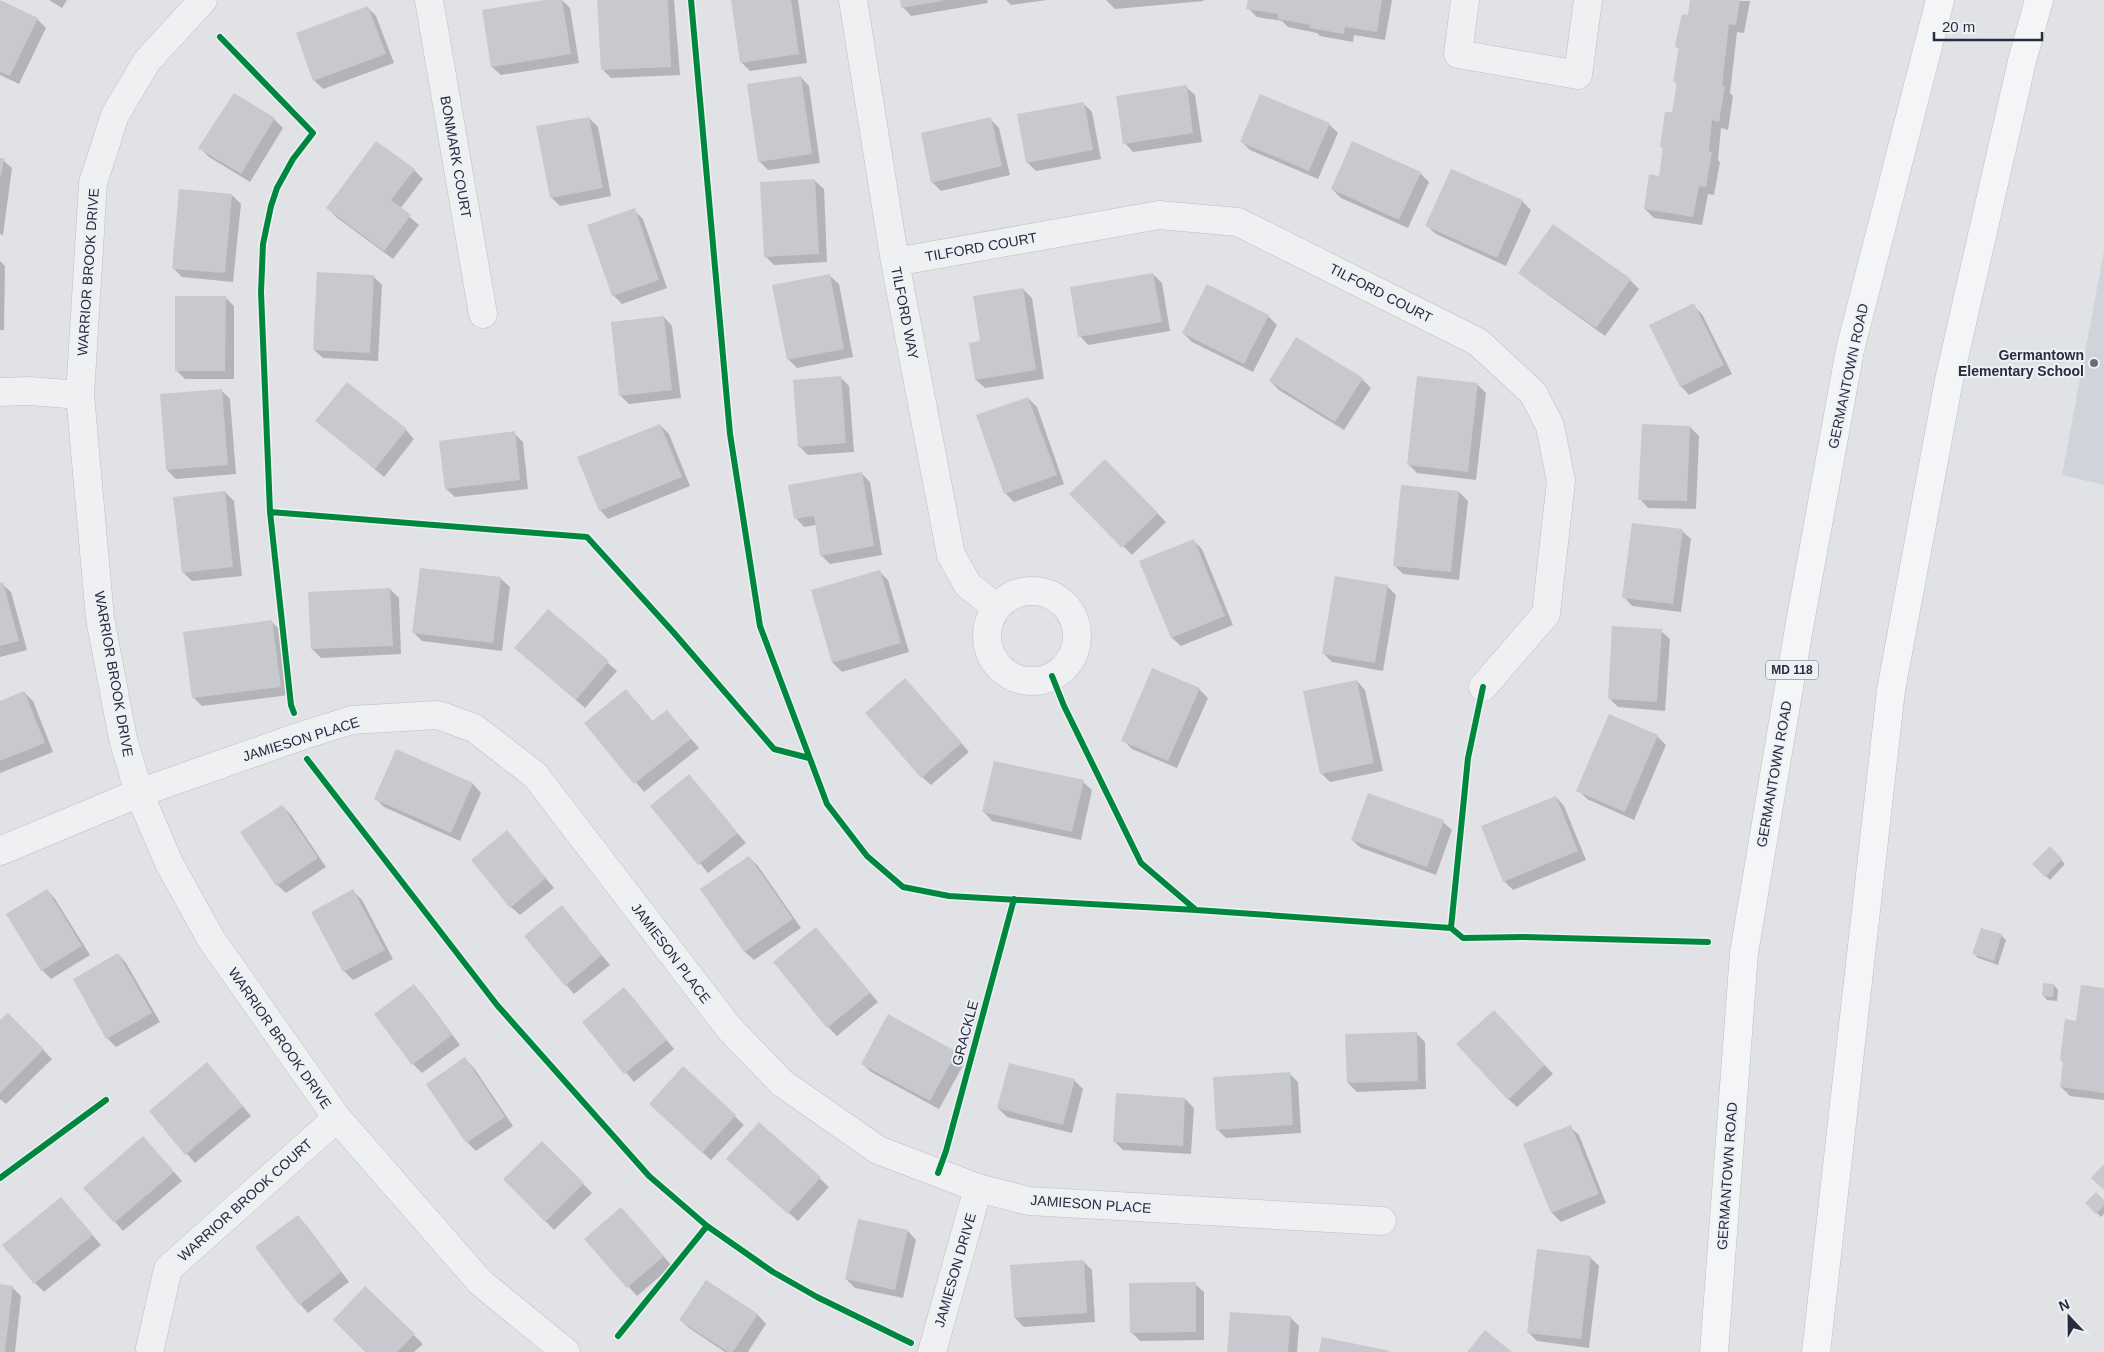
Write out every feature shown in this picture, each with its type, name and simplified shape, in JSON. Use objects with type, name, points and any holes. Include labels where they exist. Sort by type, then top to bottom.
[{"type":"main road","name":"GERMANTOWN ROAD","points":[[1714,1352],[1744,953],[1797,638],[1850,350],[1940,0]]},
{"type":"main road","points":[[1816,1352],[1891,690],[1949,380],[2022,61],[2039,0]]},
{"type":"street","name":"WARRIOR BROOK DRIVE","points":[[204,0],[147,60],[116,115],[93,183],[80,395],[100,618],[123,739],[139,793],[169,863],[211,940],[337,1118],[480,1283],[566,1352]]},
{"type":"street","name":"BONMARK COURT","points":[[429,0],[483,314]]},
{"type":"street","name":"TILFORD WAY","points":[[853,0],[895,262],[951,555],[968,585],[997,608]]},
{"type":"street","points":[[1465,0],[1458,54],[1578,75],[1588,0]]},
{"type":"street","name":"TILFORD COURT","points":[[895,262],[1159,215],[1238,222],[1478,342],[1533,393],[1550,426],[1561,480],[1546,614],[1483,687]]},
{"type":"street","points":[[0,392],[29,391],[80,395]]},
{"type":"street","name":"JAMIESON PLACE","points":[[0,851],[139,793],[300,736],[352,720],[438,715],[474,728],[535,774],[729,1028],[782,1083],[878,1150],[978,1188],[1029,1201],[1382,1221]]},
{"type":"street","name":"WARRIOR BROOK COURT","points":[[150,1348],[168,1269],[337,1118]]},
{"type":"street","name":"JAMIESON DRIVE","points":[[932,1352],[978,1188]]},
{"type":"shaded area","name":"Germantown Elementary School","points":[[2104,251],[2104,485],[2062,475]]},
{"type":"building","points":[[0,0],[38,18],[10,76],[0,72]]},
{"type":"building","points":[[545,0],[562,0],[571,54],[491,67],[482,10]]},
{"type":"building","points":[[597,0],[668,0],[671,67],[601,70]]},
{"type":"building","points":[[731,0],[791,0],[799,54],[740,63]]},
{"type":"building","points":[[900,0],[942,0],[942,1],[901,8]]},
{"type":"building","points":[[1248,0],[1382,0],[1377,32],[1345,27],[1344,34],[1310,28],[1310,25],[1278,19],[1278,14],[1246,9]]},
{"type":"building","points":[[1690,0],[1740,0],[1736,25],[1729,24],[1722,86],[1725,86],[1719,122],[1712,120],[1709,152],[1712,152],[1706,187],[1699,186],[1693,217],[1644,209],[1649,174],[1659,176],[1663,147],[1660,147],[1665,112],[1672,112],[1677,82],[1673,82],[1679,47],[1675,47],[1676,40],[1682,14],[1688,15]]},
{"type":"building","points":[[368,6],[386,54],[313,81],[296,33]]},
{"type":"building","points":[[801,76],[812,154],[758,162],[747,84]]},
{"type":"building","points":[[1187,85],[1193,133],[1123,144],[1116,96]]},
{"type":"building","points":[[234,93],[275,118],[241,174],[198,148]]},
{"type":"building","points":[[1260,94],[1330,123],[1309,171],[1240,142]]},
{"type":"building","points":[[1084,102],[1093,150],[1026,163],[1017,114]]},
{"type":"building","points":[[589,117],[603,188],[550,198],[536,126]]},
{"type":"building","points":[[991,117],[1002,166],[931,183],[921,133]]},
{"type":"building","points":[[376,141],[415,169],[391,200],[411,215],[384,251],[326,208]]},
{"type":"building","points":[[1352,141],[1421,172],[1399,220],[1331,189]]},
{"type":"building","points":[[0,158],[4,158],[1,177],[0,176]]},
{"type":"building","points":[[1451,169],[1523,200],[1497,258],[1425,226]]},
{"type":"building","points":[[815,179],[819,254],[764,257],[760,182]]},
{"type":"building","points":[[179,189],[232,194],[225,273],[172,269]]},
{"type":"building","points":[[635,208],[659,280],[612,296],[587,225]]},
{"type":"building","points":[[1553,224],[1631,279],[1596,328],[1518,273]]},
{"type":"building","points":[[317,272],[374,275],[370,353],[313,350]]},
{"type":"building","points":[[1153,273],[1162,322],[1078,337],[1070,287]]},
{"type":"building","points":[[830,274],[844,349],[787,360],[772,285]]},
{"type":"building","points":[[1207,284],[1269,315],[1244,364],[1182,333]]},
{"type":"building","points":[[1023,288],[1036,370],[975,380],[969,343],[980,341],[973,296]]},
{"type":"building","points":[[175,296],[226,296],[225,371],[175,371]]},
{"type":"building","points":[[1694,303],[1724,365],[1680,387],[1649,325]]},
{"type":"building","points":[[664,316],[672,390],[619,396],[611,322]]},
{"type":"building","points":[[1296,337],[1363,378],[1335,422],[1269,381]]},
{"type":"building","points":[[841,376],[846,443],[798,447],[793,380]]},
{"type":"building","points":[[1417,376],[1478,383],[1468,472],[1407,465]]},
{"type":"building","points":[[347,382],[407,429],[375,469],[315,421]]},
{"type":"building","points":[[222,389],[228,465],[166,470],[160,394]]},
{"type":"building","points":[[1028,397],[1057,475],[1004,494],[976,415]]},
{"type":"building","points":[[660,424],[682,477],[599,511],[577,457]]},
{"type":"building","points":[[1642,424],[1690,426],[1687,501],[1638,500]]},
{"type":"building","points":[[515,431],[520,480],[445,489],[439,441]]},
{"type":"building","points":[[1105,459],[1158,513],[1122,548],[1069,494]]},
{"type":"building","points":[[862,472],[874,546],[820,556],[814,516],[794,519],[788,485]]},
{"type":"building","points":[[1401,485],[1459,491],[1451,572],[1393,566]]},
{"type":"building","points":[[225,491],[233,567],[182,573],[173,497]]},
{"type":"building","points":[[1632,523],[1683,529],[1673,604],[1622,598]]},
{"type":"building","points":[[1194,539],[1225,616],[1171,638],[1139,561]]},
{"type":"building","points":[[420,568],[501,577],[493,643],[412,633]]},
{"type":"building","points":[[880,570],[901,643],[832,663],[811,590]]},
{"type":"building","points":[[1335,576],[1388,585],[1375,663],[1322,654]]},
{"type":"building","points":[[3,582],[19,641],[0,646],[0,583]]},
{"type":"building","points":[[390,588],[393,646],[311,649],[308,592]]},
{"type":"building","points":[[548,609],[609,661],[576,700],[514,648]]},
{"type":"building","points":[[272,620],[281,687],[192,698],[183,632]]},
{"type":"building","points":[[1612,626],[1662,629],[1657,702],[1608,699]]},
{"type":"building","points":[[1152,668],[1200,688],[1168,761],[1121,741]]},
{"type":"building","points":[[905,678],[962,743],[921,778],[865,713]]},
{"type":"building","points":[[1357,680],[1374,763],[1320,774],[1303,691]]},
{"type":"building","points":[[626,689],[652,721],[667,710],[691,739],[634,784],[584,723]]},
{"type":"building","points":[[24,691],[45,743],[0,761],[0,701]]},
{"type":"building","points":[[1609,714],[1658,735],[1625,812],[1576,791]]},
{"type":"building","points":[[396,749],[473,783],[451,833],[374,799]]},
{"type":"building","points":[[994,761],[1084,780],[1072,832],[982,812]]},
{"type":"building","points":[[689,774],[738,833],[698,865],[650,806]]},
{"type":"building","points":[[1368,793],[1444,820],[1427,867],[1351,840]]},
{"type":"building","points":[[1556,796],[1578,851],[1503,882],[1481,826]]},
{"type":"building","points":[[282,805],[318,858],[276,886],[240,832]]},
{"type":"building","points":[[507,830],[546,878],[510,908],[471,860]]},
{"type":"building","points":[[2050,846],[2062,859],[2045,877],[2032,864]]},
{"type":"building","points":[[749,856],[793,919],[744,952],[700,889]]},
{"type":"building","points":[[47,889],[82,946],[41,971],[6,914]]},
{"type":"building","points":[[353,889],[385,950],[343,972],[311,912]]},
{"type":"building","points":[[562,905],[602,955],[565,986],[524,936]]},
{"type":"building","points":[[816,927],[870,993],[827,1028],[773,962]]},
{"type":"building","points":[[1981,928],[2002,934],[1994,961],[1972,954]]},
{"type":"building","points":[[118,953],[152,1013],[106,1039],[73,979]]},
{"type":"building","points":[[2043,983],[2054,984],[2053,997],[2042,996]]},
{"type":"building","points":[[414,984],[452,1035],[412,1065],[374,1014]]},
{"type":"building","points":[[2081,985],[2104,988],[2104,1093],[2060,1087],[2063,1061],[2060,1060],[2065,1019],[2076,1021]]},
{"type":"building","points":[[624,987],[667,1040],[624,1074],[582,1022]]},
{"type":"building","points":[[1494,1010],[1545,1065],[1508,1100],[1456,1044]]},
{"type":"building","points":[[8,1013],[44,1049],[0,1093],[0,1020]]},
{"type":"building","points":[[888,1014],[957,1052],[930,1101],[861,1064]]},
{"type":"building","points":[[1417,1032],[1418,1081],[1347,1083],[1345,1034]]},
{"type":"building","points":[[465,1057],[505,1117],[466,1143],[426,1084]]},
{"type":"building","points":[[207,1062],[243,1106],[185,1155],[149,1111]]},
{"type":"building","points":[[1009,1063],[1075,1079],[1063,1125],[997,1108]]},
{"type":"building","points":[[683,1066],[736,1115],[702,1153],[649,1104]]},
{"type":"building","points":[[1290,1072],[1293,1125],[1216,1130],[1213,1077]]},
{"type":"building","points":[[1116,1093],[1185,1098],[1183,1146],[1113,1142]]},
{"type":"building","points":[[759,1122],[821,1177],[788,1214],[726,1159]]},
{"type":"building","points":[[1571,1125],[1599,1194],[1551,1213],[1523,1144]]},
{"type":"building","points":[[143,1136],[174,1172],[114,1223],[83,1188]]},
{"type":"building","points":[[542,1141],[584,1183],[545,1222],[503,1179]]},
{"type":"building","points":[[2104,1164],[2104,1190],[2091,1178]]},
{"type":"building","points":[[2096,1192],[2104,1200],[2104,1206],[2096,1214],[2085,1203]]},
{"type":"building","points":[[61,1197],[93,1235],[34,1284],[2,1245]]},
{"type":"building","points":[[621,1207],[664,1256],[627,1288],[584,1239]]},
{"type":"building","points":[[298,1215],[341,1272],[299,1305],[255,1247]]},
{"type":"building","points":[[858,1219],[908,1230],[895,1290],[845,1279]]},
{"type":"building","points":[[1537,1249],[1591,1256],[1581,1339],[1527,1333]]},
{"type":"building","points":[[1084,1260],[1087,1313],[1014,1318],[1010,1265]]},
{"type":"building","points":[[706,1280],[758,1314],[733,1352],[728,1352],[679,1320]]},
{"type":"building","points":[[1196,1282],[1196,1332],[1130,1333],[1129,1283]]},
{"type":"building","points":[[0,1284],[13,1286],[5,1352],[0,1352]]},
{"type":"building","points":[[365,1286],[415,1334],[397,1352],[365,1352],[333,1320]]},
{"type":"building","points":[[1230,1312],[1291,1316],[1288,1352],[1227,1352]]},
{"type":"building","points":[[1485,1330],[1512,1352],[1467,1352]]},
{"type":"building","points":[[1322,1337],[1390,1351],[1390,1352],[1319,1352]]},
{"type":"cycle path","points":[[691,0],[730,434],[760,626],[827,804],[867,856],[903,887],[949,896],[1196,910]]},
{"type":"cycle path","points":[[220,37],[313,133],[293,159],[277,188],[271,206],[263,244],[261,292],[270,512],[291,705],[294,713]]},
{"type":"cycle path","points":[[270,512],[587,537],[674,633],[774,749],[809,758]]},
{"type":"cycle path","points":[[1052,676],[1064,706],[1141,863],[1196,910],[1451,928],[1463,938],[1522,937],[1708,942]]},
{"type":"cycle path","points":[[1451,928],[1468,758],[1483,687]]},
{"type":"cycle path","points":[[307,759],[497,1005],[649,1176],[707,1226],[773,1272],[817,1297],[911,1343]]},
{"type":"cycle path","name":"GRACKLE","points":[[938,1173],[946,1151],[1014,899]]},
{"type":"cycle path","points":[[0,1178],[106,1100]]},
{"type":"cycle path","points":[[618,1336],[707,1226]]},
{"type":"place","name":"Germantown Elementary School","points":[[2094,363]]}]
